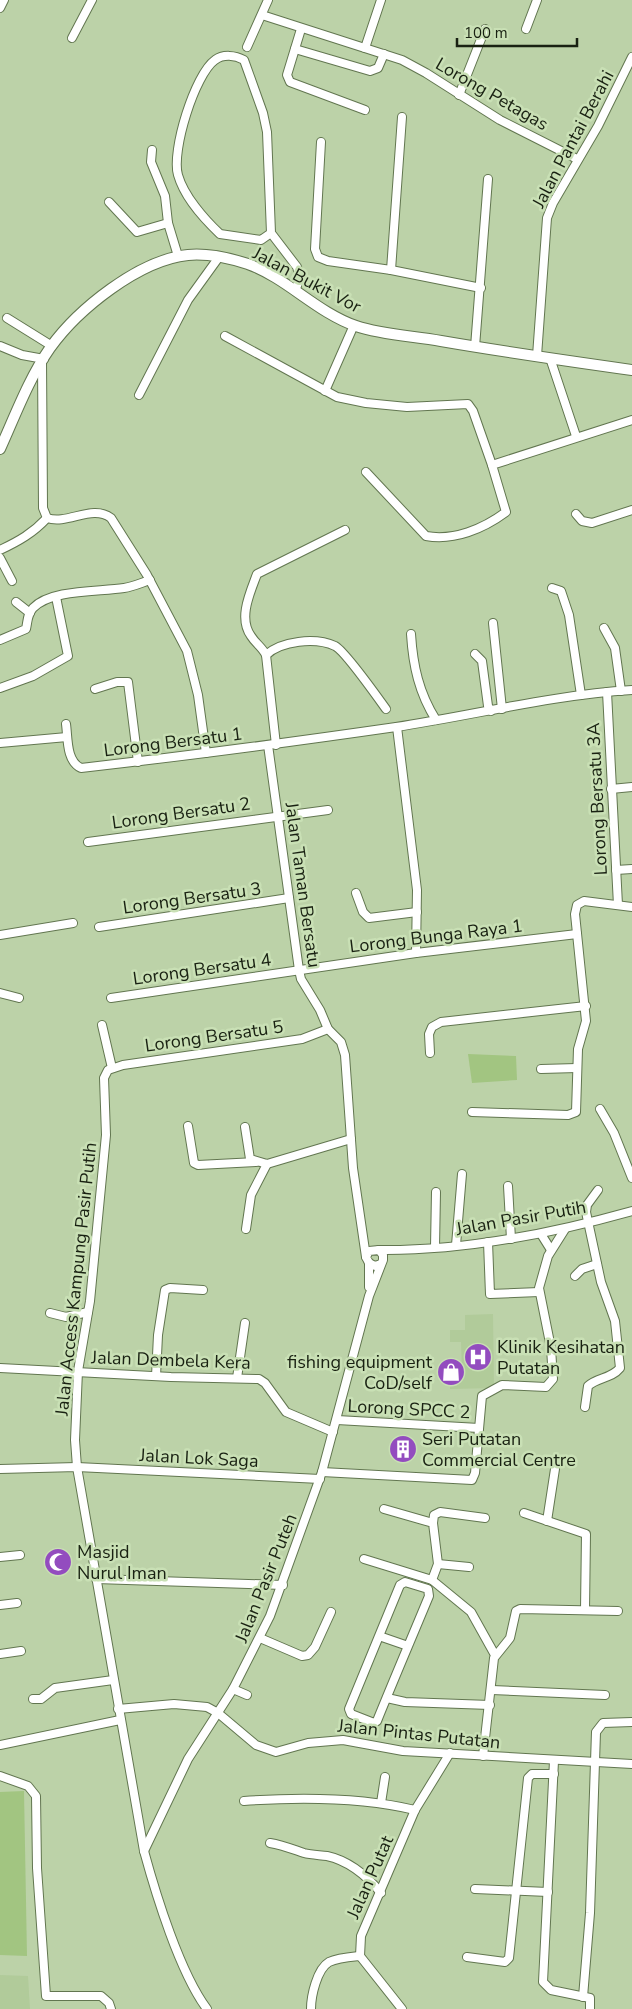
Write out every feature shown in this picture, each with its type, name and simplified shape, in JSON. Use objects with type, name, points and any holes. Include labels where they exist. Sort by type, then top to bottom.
[{"type":"street","points":[[0,8],[4,0]]},
{"type":"street","points":[[72,38],[92,0]]},
{"type":"street","points":[[247,47],[268,0]]},
{"type":"street","points":[[365,48],[381,0]]},
{"type":"street","points":[[526,29],[537,0]]},
{"type":"street","name":"Lorong Petagas","points":[[262,15],[384,54],[418,68],[500,120],[578,159]]},
{"type":"street","points":[[301,29],[287,75],[290,82],[365,110]]},
{"type":"street","points":[[459,94],[485,29]]},
{"type":"street","points":[[295,48],[370,71],[378,68],[384,54]]},
{"type":"street","points":[[271,234],[261,240],[220,234],[192,201],[178,175],[177,152],[188,111],[205,72],[220,57],[237,56],[244,60],[263,113],[267,132],[271,234],[297,267],[300,278],[295,291]]},
{"type":"street","name":"Jalan Pantai Berahi","points":[[537,356],[547,218],[598,126],[632,57]]},
{"type":"street","points":[[391,270],[402,117]]},
{"type":"street","points":[[322,142],[316,253],[322,260],[391,270],[481,288]]},
{"type":"street","points":[[152,150],[151,162],[164,196],[168,223],[178,256]]},
{"type":"street","points":[[475,347],[488,179]]},
{"type":"street","points":[[109,202],[137,232],[142,233],[168,223]]},
{"type":"street","name":"Jalan Bukit Vor","points":[[0,449],[43,360],[72,322],[104,294],[136,275],[178,256],[200,254],[219,256],[256,268],[324,310],[354,325],[475,347],[632,370]]},
{"type":"street","points":[[138,396],[188,300],[219,256]]},
{"type":"street","points":[[7,318],[52,346]]},
{"type":"street","points":[[325,391],[354,325]]},
{"type":"street","points":[[225,336],[325,391],[354,401],[416,408],[468,404],[473,411],[506,512],[494,521],[452,538],[426,536],[366,472]]},
{"type":"street","points":[[0,346],[22,355],[43,360],[43,508],[47,518]]},
{"type":"street","points":[[550,358],[576,436]]},
{"type":"street","points":[[492,465],[576,436],[632,420]]},
{"type":"street","points":[[576,514],[582,522],[592,523],[632,510]]},
{"type":"street","points":[[47,518],[54,520],[105,513],[111,518],[150,580],[187,651],[198,695],[206,753]]},
{"type":"street","points":[[0,550],[22,540],[47,518]]},
{"type":"street","points":[[345,530],[257,574],[244,608],[250,635],[263,648],[266,655],[275,647],[289,643],[323,644],[336,647],[386,709]]},
{"type":"street","points":[[0,558],[12,581]]},
{"type":"street","points":[[0,640],[26,629],[27,617],[45,600],[56,596],[126,588],[150,580]]},
{"type":"street","points":[[552,588],[561,591],[569,615],[581,695]]},
{"type":"street","points":[[0,688],[33,676],[68,656],[56,596]]},
{"type":"street","points":[[16,602],[30,613]]},
{"type":"street","points":[[493,622],[502,709]]},
{"type":"street","points":[[604,628],[614,648],[621,691]]},
{"type":"street","points":[[411,634],[415,671],[423,697],[436,720]]},
{"type":"street","points":[[475,654],[482,661],[488,706],[491,711]]},
{"type":"street","name":"Jalan Taman Bersatu","points":[[266,655],[277,815],[286,863],[299,970],[301,978],[320,1010],[328,1030],[341,1042],[345,1055],[350,1139],[360,1226],[367,1260]]},
{"type":"street","points":[[95,690],[117,682],[128,682],[138,762]]},
{"type":"street","name":"Lorong Bersatu 1","points":[[68,737],[71,757],[75,766],[81,768],[272,745],[397,727],[564,696],[632,690]]},
{"type":"street","name":"Lorong Bersatu 3A","points":[[607,692],[618,905]]},
{"type":"street","points":[[0,743],[68,737],[66,724]]},
{"type":"street","points":[[397,727],[413,850],[418,912],[416,953]]},
{"type":"street","points":[[611,789],[632,787]]},
{"type":"street","name":"Lorong Bersatu 2","points":[[88,842],[277,815],[328,810]]},
{"type":"street","points":[[616,870],[632,870]]},
{"type":"street","points":[[356,893],[362,912],[369,918],[418,912]]},
{"type":"street","name":"Lorong Bersatu 3","points":[[99,927],[289,898]]},
{"type":"street","points":[[472,1112],[568,1115],[576,1112],[578,1050],[586,1021],[586,1006],[577,934],[576,905],[584,901],[632,907]]},
{"type":"street","points":[[0,935],[72,923]]},
{"type":"street","name":"Lorong Bunga Raya 1","points":[[299,970],[416,953],[577,934]]},
{"type":"street","name":"Lorong Bersatu 4","points":[[111,998],[299,970]]},
{"type":"street","points":[[0,993],[19,998]]},
{"type":"street","points":[[430,1053],[429,1034],[432,1027],[441,1022],[586,1006]]},
{"type":"street","points":[[102,1026],[112,1068]]},
{"type":"street","name":"Lorong Bersatu 5","points":[[105,1074],[112,1068],[168,1057],[302,1039],[328,1030]]},
{"type":"street","points":[[541,1069],[577,1068]]},
{"type":"street","name":"Jalan Access Kampung Pasir Putih","points":[[105,1074],[106,1135],[88,1312],[78,1371],[75,1432],[77,1468],[144,1851],[177,1948],[196,1992],[207,2009]]},
{"type":"street","points":[[600,1109],[614,1133],[632,1178]]},
{"type":"street","points":[[188,1126],[194,1163],[198,1165],[258,1162]]},
{"type":"street","points":[[245,1127],[250,1159],[267,1164],[350,1139]]},
{"type":"street","points":[[246,1229],[251,1194],[267,1164]]},
{"type":"street","points":[[456,1245],[462,1174]]},
{"type":"street","points":[[508,1186],[511,1239]]},
{"type":"street","points":[[585,1406],[588,1386],[593,1381],[615,1374],[620,1368],[614,1321],[600,1282],[588,1223],[587,1205],[598,1190]]},
{"type":"street","points":[[435,1247],[436,1192]]},
{"type":"street","name":"Jalan Pasir Putih","points":[[377,1249],[413,1249],[511,1239],[565,1229],[632,1211]]},
{"type":"street","name":"Jalan Taman Bersatu","points":[[360,1226],[377,1249]]},
{"type":"street","points":[[479,1428],[482,1396],[502,1386],[546,1386],[553,1379],[551,1348],[539,1292],[542,1273],[551,1250],[565,1229]]},
{"type":"street","points":[[541,1234],[551,1250]]},
{"type":"street","points":[[488,1242],[490,1294],[539,1292]]},
{"type":"street","points":[[377,1249],[383,1255],[382,1262],[374,1266],[367,1260],[369,1251],[377,1249]]},
{"type":"street","name":"Jalan Pasir Putih","points":[[382,1262],[413,1249]]},
{"type":"street","name":"Jalan Pasir Puteh","points":[[367,1260],[369,1296]]},
{"type":"street","name":"Jalan Pasir Puteh","points":[[144,1851],[188,1759],[233,1689],[260,1638],[283,1585],[321,1476],[369,1296],[382,1262]]},
{"type":"street","points":[[575,1276],[582,1268],[597,1264]]},
{"type":"street","points":[[156,1376],[158,1335],[165,1290],[170,1288],[203,1290]]},
{"type":"street","points":[[50,1313],[66,1317],[88,1312]]},
{"type":"street","points":[[237,1378],[245,1323]]},
{"type":"street","name":"Jalan Dembela Kera","points":[[0,1368],[262,1380],[286,1412],[333,1432]]},
{"type":"street","name":"Lorong SPCC 2","points":[[337,1420],[479,1428]]},
{"type":"street","name":"Jalan Lok Saga","points":[[0,1469],[77,1468],[472,1480],[475,1473],[479,1428]]},
{"type":"street","points":[[547,1521],[555,1469]]},
{"type":"street","points":[[384,1509],[433,1523]]},
{"type":"street","points":[[432,1580],[438,1564],[433,1523],[434,1515],[440,1512],[485,1518]]},
{"type":"street","points":[[524,1513],[586,1534],[585,1610]]},
{"type":"street","points":[[0,1557],[20,1555]]},
{"type":"street","points":[[364,1559],[432,1580],[471,1612],[495,1655],[483,1756]]},
{"type":"street","points":[[438,1564],[469,1567]]},
{"type":"street","points":[[96,1579],[283,1585]]},
{"type":"street","points":[[407,1582],[428,1589],[429,1596],[408,1646],[376,1722],[349,1712],[402,1583],[407,1582]]},
{"type":"street","points":[[0,1605],[17,1603]]},
{"type":"street","points":[[495,1655],[510,1638],[513,1616],[520,1609],[618,1611]]},
{"type":"street","points":[[260,1638],[302,1656],[308,1655],[315,1647],[331,1612]]},
{"type":"street","points":[[379,1636],[408,1646]]},
{"type":"street","points":[[0,1654],[21,1651]]},
{"type":"street","points":[[33,1699],[41,1699],[50,1691],[62,1686],[113,1680]]},
{"type":"street","points":[[233,1689],[247,1695]]},
{"type":"street","points":[[492,1690],[605,1694]]},
{"type":"street","points":[[387,1698],[404,1702],[490,1705]]},
{"type":"street","points":[[118,1709],[174,1704],[207,1707],[218,1713]]},
{"type":"street","name":"Jalan Pintas Putatan","points":[[218,1713],[256,1745],[265,1750],[276,1752],[308,1742],[343,1740],[402,1751],[596,1764],[632,1764]]},
{"type":"street","points":[[0,1745],[120,1720]]},
{"type":"street","points":[[583,1997],[590,1894],[596,1732],[600,1724],[607,1722],[632,1722]]},
{"type":"street","name":"Jalan Putat","points":[[360,1956],[361,1936],[416,1810],[450,1754]]},
{"type":"street","points":[[554,1761],[543,1982],[551,1990],[590,1998],[590,2009]]},
{"type":"street","points":[[467,1957],[507,1961],[528,1778],[532,1774],[554,1774]]},
{"type":"street","points":[[0,1776],[28,1786],[36,1796],[37,1868],[46,1996],[101,1996],[110,2003],[111,2009]]},
{"type":"street","points":[[380,1803],[385,1777]]},
{"type":"street","points":[[244,1801],[288,1798],[380,1803],[416,1810]]},
{"type":"street","points":[[270,1843],[288,1846],[305,1853],[328,1856],[347,1864],[370,1879],[381,1893]]},
{"type":"street","points":[[475,1889],[548,1892]]},
{"type":"street","points":[[311,2009],[312,1992],[326,1964],[332,1961],[360,1956],[402,2009]]},
{"type":"shaded area","points":[[468,1054],[516,1056],[517,1080],[472,1083]]},
{"type":"shaded area","name":"Klinik Kesihatan Putatan","points":[[493,1314],[494,1388],[450,1389],[450,1372],[462,1371],[461,1342],[450,1342],[450,1330],[465,1330],[465,1315]]},
{"type":"shaded area","points":[[24,1791],[27,1956],[0,1955],[0,1792]]},
{"type":"shaded area","points":[[0,1975],[28,1976],[30,2009],[0,2009]]},
{"type":"place","name":"Klinik Kesihatan Putatan","points":[[478,1357]]},
{"type":"place","name":"fishing equipment CoD/self","points":[[451,1372]]},
{"type":"place","name":"Seri Putatan Commercial Centre","points":[[403,1449]]},
{"type":"place","name":"Masjid Nurul Iman","points":[[58,1562]]}]
